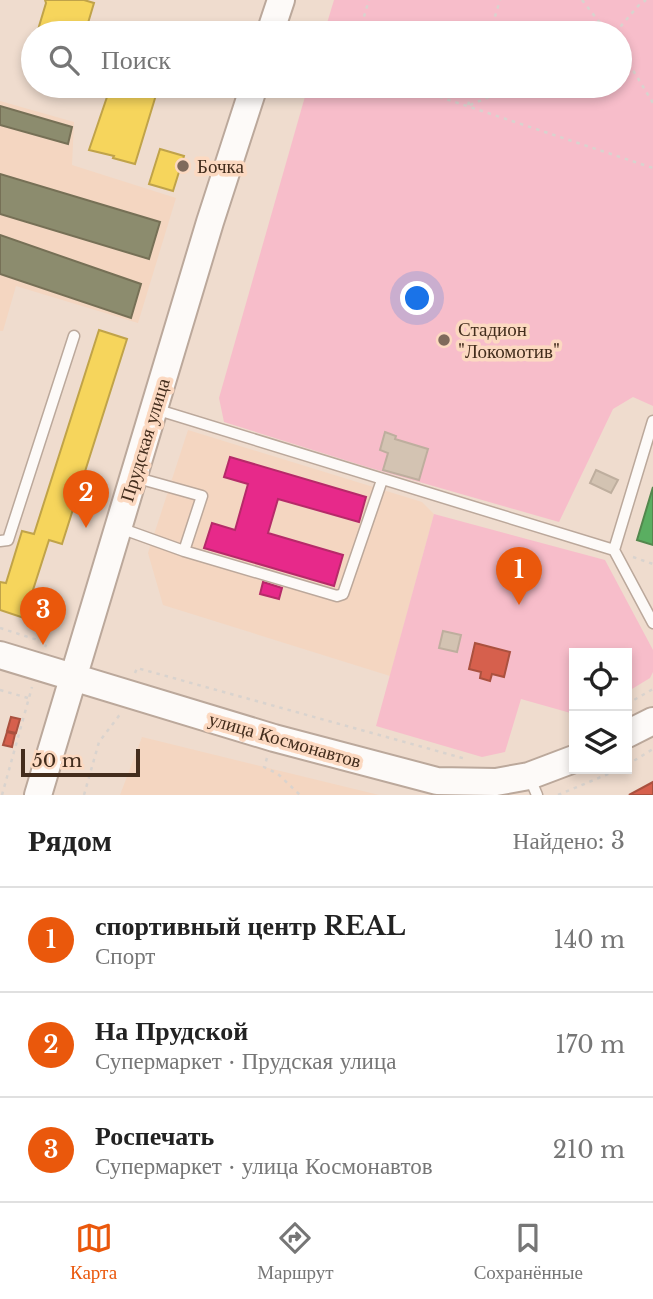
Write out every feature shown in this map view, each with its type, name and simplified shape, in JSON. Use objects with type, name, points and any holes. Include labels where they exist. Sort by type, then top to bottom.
[{"type":"street","points":[[274,21],[281,0]]},
{"type":"street","name":"Прудская улица","points":[[38,795],[250,98]]},
{"type":"street","name":"улица Космонавтов","points":[[0,655],[274,738],[437,781],[533,785],[569,762]]},
{"type":"street","points":[[632,732],[653,721]]},
{"type":"lane","points":[[0,541],[8,540],[74,336]]},
{"type":"lane","points":[[155,409],[614,550]]},
{"type":"lane","points":[[653,421],[614,550],[653,623]]},
{"type":"lane","points":[[134,477],[202,496],[184,551]]},
{"type":"lane","points":[[119,527],[184,551],[337,596],[343,594],[382,480]]},
{"type":"path","points":[[363,21],[369,0]]},
{"type":"path","points":[[494,21],[500,0]]},
{"type":"path","points":[[582,0],[599,21]]},
{"type":"path","points":[[625,21],[646,0]]},
{"type":"path","points":[[632,69],[653,103]]},
{"type":"path","points":[[446,98],[653,169]]},
{"type":"path","points":[[468,105],[470,98]]},
{"type":"path","points":[[468,105],[485,98]]},
{"type":"path","points":[[0,628],[47,643],[28,698],[2,795]]},
{"type":"path","points":[[137,668],[478,763]]},
{"type":"path","points":[[632,701],[653,689]]},
{"type":"path","points":[[0,690],[28,698]]},
{"type":"path","points":[[84,795],[99,742],[123,710]]},
{"type":"path","points":[[632,762],[653,749]]},
{"type":"path","points":[[558,795],[608,774]]},
{"type":"shaded area","name":"Стадион \"Локомотив\"","points":[[334,0],[653,0],[653,406],[633,397],[613,409],[559,522],[367,467],[224,422],[219,398],[305,98],[632,98],[632,21],[328,21]]},
{"type":"shaded area","points":[[0,101],[74,122],[72,165],[176,198],[138,323],[16,286],[3,331],[0,331]]},
{"type":"shaded area","points":[[188,430],[422,502],[434,514],[390,676],[163,605],[148,553]]},
{"type":"shaded area","points":[[434,514],[605,560],[653,650],[653,672],[650,678],[632,689],[632,648],[569,648],[569,713],[521,699],[505,752],[482,757],[376,726]]},
{"type":"shaded area","points":[[142,737],[264,767],[379,795],[120,795]]},
{"type":"building: Жильё","points":[[45,0],[84,0],[94,3],[89,21],[41,21]]},
{"type":"building: Жильё","points":[[107,98],[155,98],[135,164],[89,150]]},
{"type":"building: Жильё","points":[[160,149],[184,156],[173,191],[149,184]]},
{"type":"building: Жильё","points":[[99,330],[127,339],[62,544],[49,540],[24,618],[0,610],[0,582],[6,583],[22,531],[34,534]]},
{"type":"building: Торговля","points":[[475,643],[510,652],[504,677],[492,674],[490,681],[480,678],[481,672],[469,669]]},
{"type":"building: Торговля","points":[[11,717],[20,719],[16,733],[7,731]]},
{"type":"building: Торговля","points":[[7,732],[15,734],[12,747],[3,745]]},
{"type":"building: Торговля","points":[[653,782],[653,795],[629,795]]},
{"type":"building: Медицина","points":[[230,457],[366,497],[359,522],[278,499],[268,533],[343,555],[334,586],[204,548],[212,523],[235,530],[248,484],[224,477]]},
{"type":"building: Медицина","points":[[263,582],[282,588],[279,599],[260,594]]},
{"type":"building: Учреждения","points":[[653,487],[653,545],[637,540]]},
{"type":"building: Промзона","points":[[0,106],[72,127],[68,144],[0,125]]},
{"type":"building: Промзона","points":[[0,174],[160,222],[149,259],[0,214]]},
{"type":"building: Промзона","points":[[0,235],[141,284],[131,318],[0,274]]},
{"type":"building: Прочее","points":[[385,432],[396,436],[395,439],[428,449],[419,480],[383,470],[388,453],[380,450]]},
{"type":"building: Прочее","points":[[596,470],[618,480],[611,493],[590,483]]},
{"type":"building: Прочее","points":[[443,631],[461,635],[457,652],[439,648]]},
{"type":"place","name":"Бочка","points":[[183,166]]},
{"type":"place","name":"Стадион \"Локомотив\"","points":[[444,340]]},
{"type":"place","name":"На Прудской","points":[[86,528]]},
{"type":"place","name":"спортивный центр REAL","points":[[519,605]]},
{"type":"place","name":"Роспечать","points":[[43,645]]}]
